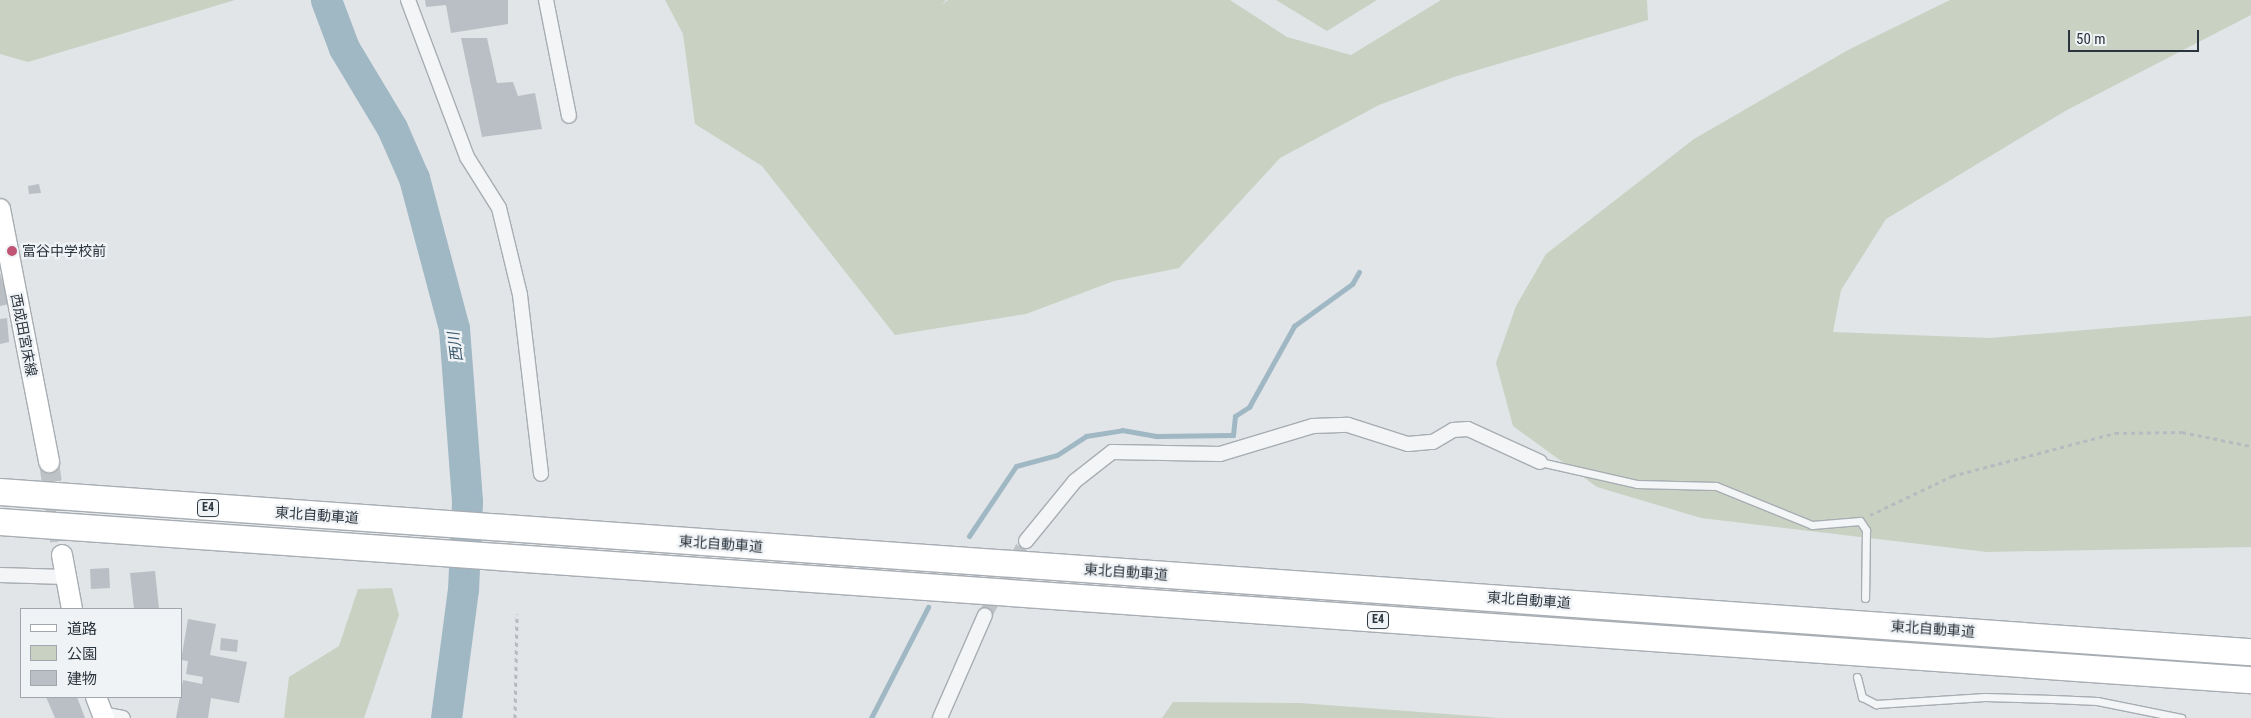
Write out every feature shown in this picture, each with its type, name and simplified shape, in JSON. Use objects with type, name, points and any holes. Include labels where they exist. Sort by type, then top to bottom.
[{"type":"highway","name":"東北自動車道","points":[[0,492],[2251,652]]},
{"type":"highway","name":"E4","points":[[0,522],[504,559],[2251,680]]},
{"type":"main road","name":"西成田宮床線","points":[[0,209],[49,462]]},
{"type":"main road","points":[[62,555],[72,608]]},
{"type":"street","points":[[408,0],[467,157],[498,208],[520,295],[541,474]]},
{"type":"street","points":[[546,0],[569,116]]},
{"type":"street","points":[[1026,541],[1075,481],[1112,452],[1220,454],[1313,426],[1348,425],[1408,444],[1433,442],[1453,430],[1468,429],[1540,462]]},
{"type":"street","points":[[0,575],[65,577]]},
{"type":"street","points":[[940,718],[986,616]]},
{"type":"street","points":[[101,710],[123,718]]},
{"type":"lane","points":[[1540,462],[1638,484],[1716,486],[1812,525],[1860,521],[1866,530],[1865,598]]},
{"type":"lane","points":[[1857,677],[1862,697],[1876,704],[1985,697],[2098,701],[2181,718]]},
{"type":"path","points":[[1860,521],[1952,476],[2115,432],[2182,432],[2251,446]]},
{"type":"path","points":[[515,718],[518,614]]},
{"type":"green space","points":[[0,0],[235,0],[28,62],[0,54]]},
{"type":"green space","points":[[665,0],[946,0],[941,5],[948,0],[1230,0],[1287,37],[1351,55],[1441,0],[1647,0],[1648,20],[1454,77],[1379,105],[1280,158],[1179,268],[1114,281],[1026,314],[895,335],[762,166],[695,124],[683,34]]},
{"type":"green space","points":[[1276,0],[1377,0],[1327,31]]},
{"type":"green space","points":[[1950,0],[2251,0],[2251,15],[2067,110],[1886,219],[1841,290],[1833,332],[1989,338],[2251,316],[2251,547],[1987,552],[1701,518],[1597,487],[1513,426],[1496,363],[1516,306],[1546,254],[1694,139],[1848,50]]},
{"type":"green space","points":[[392,588],[399,615],[364,718],[284,718],[289,677],[339,646],[358,589]]},
{"type":"green space","points":[[1173,702],[1300,703],[1500,718],[1162,718]]},
{"type":"building","points":[[425,0],[508,0],[508,24],[451,33],[446,5],[426,7]]},
{"type":"building","points":[[461,38],[487,38],[497,83],[513,82],[518,96],[535,93],[542,129],[482,137]]},
{"type":"building","points":[[39,184],[41,193],[29,194],[28,186]]},
{"type":"building","points":[[0,273],[9,304],[0,306]]},
{"type":"building","points":[[7,318],[9,342],[0,344],[0,319]]},
{"type":"building","points":[[109,568],[110,588],[91,589],[90,569]]},
{"type":"building","points":[[155,571],[159,608],[134,608],[130,573]]},
{"type":"building","points":[[188,619],[216,624],[210,655],[247,662],[239,703],[211,698],[208,718],[176,718],[180,698],[182,698],[183,680],[202,684],[203,677],[186,674],[188,661],[182,660]]},
{"type":"building","points":[[221,638],[238,640],[237,652],[220,650]]},
{"type":"building","points":[[46,698],[77,698],[85,718],[55,718]]},
{"type":"waterway","name":"西川","points":[[326,0],[344,48],[392,128],[414,178],[454,328],[467,502],[463,589],[446,718]]},
{"type":"waterway","points":[[969,536],[1016,466],[1057,455],[1086,436],[1122,430],[1157,436],[1233,435],[1235,416],[1249,407],[1294,326],[1352,284],[1359,272]]},
{"type":"waterway","points":[[871,718],[928,607]]},
{"type":"tunnel","points":[[49,462],[62,555]]},
{"type":"tunnel","points":[[985,615],[1026,541]]},
{"type":"place","name":"富谷中学校前","points":[[12,251]]}]
